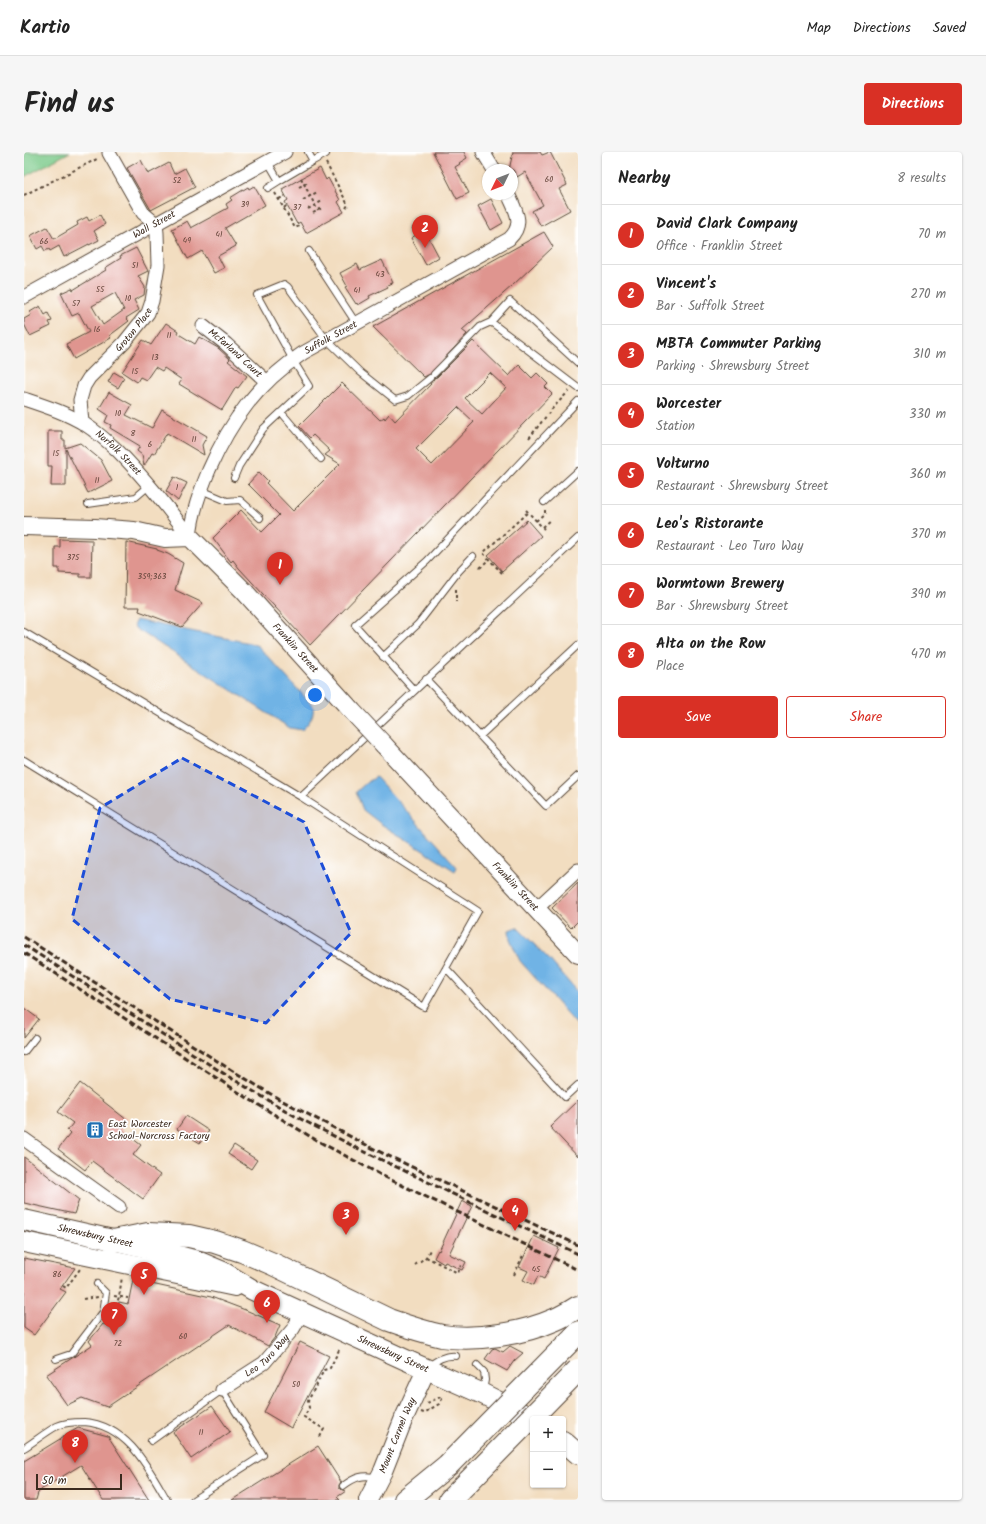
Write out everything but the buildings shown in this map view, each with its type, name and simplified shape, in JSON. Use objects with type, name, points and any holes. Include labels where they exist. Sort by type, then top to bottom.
[{"type":"highway","points":[[113,1241],[148,1234],[191,1236],[216,1242],[273,1264],[389,1320],[408,1327],[442,1336],[481,1337],[500,1335],[538,1326],[555,1320],[578,1307]]},
{"type":"highway","points":[[413,1500],[578,1333]]},
{"type":"highway","points":[[450,1500],[578,1370]]},
{"type":"highway","points":[[405,1500],[448,1465]]},
{"type":"highway","points":[[454,1500],[469,1481]]},
{"type":"main road","points":[[24,526],[95,528],[134,531],[165,538],[190,537]]},
{"type":"main road","name":"Franklin Street","points":[[190,537],[244,591],[384,746],[578,954]]},
{"type":"main road","name":"Shrewsbury Street","points":[[24,1220],[144,1247],[197,1261],[223,1272],[253,1290],[426,1370],[483,1394],[530,1418]]},
{"type":"main road","name":"Shrewsbury Street","points":[[24,1242],[253,1290]]},
{"type":"main road","name":"Mount Carmel Way","points":[[368,1500],[380,1479],[404,1418],[426,1370]]},
{"type":"main road","points":[[566,1430],[578,1433]]},
{"type":"main road","points":[[566,1444],[578,1454]]},
{"type":"street","name":"Wall Street","points":[[24,297],[285,152]]},
{"type":"street","points":[[484,152],[491,164]]},
{"type":"street","points":[[109,154],[143,213],[156,224]]},
{"type":"street","name":"Suffolk Street","points":[[190,537],[191,522],[201,490],[230,428],[251,398],[293,360],[326,339],[509,239],[517,230],[519,222],[511,200]]},
{"type":"street","name":"Groton Place","points":[[82,422],[80,410],[81,395],[89,378],[134,331],[148,313],[151,306],[158,258],[156,224]]},
{"type":"street","name":"Mcfarland Court","points":[[203,326],[226,344],[267,382]]},
{"type":"street","name":"Norfolk Street","points":[[24,399],[64,413],[82,422],[106,440],[150,485],[190,537]]},
{"type":"street","points":[[536,909],[578,870]]},
{"type":"street","points":[[24,1139],[119,1207]]},
{"type":"street","name":"Leo Turo Way","points":[[222,1390],[264,1362],[293,1329],[302,1313]]},
{"type":"lane","points":[[308,152],[313,161]]},
{"type":"lane","points":[[270,187],[323,156]]},
{"type":"lane","points":[[268,162],[279,181]]},
{"type":"lane","points":[[309,251],[356,323]]},
{"type":"lane","points":[[234,478],[239,466],[263,429],[309,386],[257,295],[284,284],[288,287],[326,339],[360,372],[395,400],[408,396],[432,376],[480,327],[492,322],[510,301],[578,363]]},
{"type":"lane","points":[[492,322],[576,387]]},
{"type":"lane","points":[[414,690],[355,625],[427,561],[578,401]]},
{"type":"lane","points":[[281,412],[321,460]]},
{"type":"lane","points":[[544,502],[578,471]]},
{"type":"lane","points":[[88,504],[136,497],[150,485]]},
{"type":"lane","points":[[201,490],[227,501],[240,500],[260,518]]},
{"type":"lane","points":[[301,797],[578,538]]},
{"type":"lane","points":[[383,657],[418,624],[458,572],[473,556]]},
{"type":"lane","points":[[24,632],[301,797],[478,911],[424,1008],[24,760]]},
{"type":"lane","points":[[480,736],[578,645]]},
{"type":"lane","points":[[426,679],[546,806],[578,776]]},
{"type":"lane","points":[[446,968],[565,1096],[578,1085]]},
{"type":"lane","points":[[24,1052],[35,1038]]},
{"type":"lane","points":[[56,1359],[71,1354],[103,1312],[106,1293],[97,1284]]},
{"type":"lane","points":[[426,1370],[437,1359],[449,1355],[456,1356]]},
{"type":"lane","points":[[477,1365],[484,1372],[485,1380],[483,1394]]},
{"type":"lane","points":[[151,1442],[222,1390],[263,1455],[193,1500]]},
{"type":"lane","points":[[24,1448],[58,1426],[75,1422],[95,1423],[122,1437],[127,1442],[143,1460],[167,1500]]},
{"type":"lane","points":[[343,1486],[362,1476],[380,1479]]},
{"type":"path","points":[[24,195],[109,154]]},
{"type":"path","points":[[323,156],[346,200],[348,205],[346,208]]},
{"type":"path","points":[[297,171],[318,211]]},
{"type":"path","points":[[299,187],[308,182]]},
{"type":"path","points":[[270,187],[279,199],[295,228],[299,226]]},
{"type":"path","points":[[303,200],[317,192]]},
{"type":"path","points":[[279,199],[285,196]]},
{"type":"path","points":[[308,209],[322,201]]},
{"type":"path","points":[[284,208],[287,205]]},
{"type":"path","points":[[314,213],[322,208]]},
{"type":"path","points":[[526,444],[551,410],[576,387]]},
{"type":"path","points":[[502,573],[483,552],[527,511],[543,528],[551,519]]},
{"type":"path","points":[[536,521],[545,513]]},
{"type":"path","points":[[480,568],[489,559]]},
{"type":"path","points":[[414,1265],[426,1257],[430,1250]]},
{"type":"path","points":[[514,1276],[524,1253]]},
{"type":"path","points":[[426,1257],[458,1273],[461,1265]]},
{"type":"path","points":[[63,1286],[66,1288],[82,1267]]},
{"type":"path","points":[[110,1324],[119,1297],[122,1276]]},
{"type":"path","points":[[113,1296],[128,1298]]},
{"type":"path","points":[[83,1299],[101,1297]]},
{"type":"path","points":[[320,1437],[324,1429],[304,1417],[309,1408],[308,1401],[311,1394],[324,1370],[330,1368],[339,1350]]},
{"type":"path","points":[[418,1411],[424,1413],[439,1404],[444,1396],[423,1405]]},
{"type":"highlighted area","points":[[182,758],[304,822],[351,933],[266,1023],[170,999],[72,919],[100,808]]},
{"type":"green space","points":[[24,152],[70,152],[24,177]]},
{"type":"water","points":[[136,620],[250,643],[258,646],[313,706],[311,719],[302,730],[290,728],[135,628],[134,624]]},
{"type":"water","points":[[376,777],[457,867],[455,871],[381,824],[363,810],[356,792]]},
{"type":"water","points":[[517,927],[549,959],[578,993],[578,1026],[520,961],[510,939],[509,930]]},
{"type":"railway","points":[[24,937],[279,1099],[376,1150],[578,1245]]},
{"type":"railway","points":[[24,945],[226,1075],[295,1116],[359,1149],[578,1254]]},
{"type":"railway","points":[[24,953],[249,1099],[316,1140],[387,1178],[578,1270]]},
{"type":"place","name":"Vincent's","points":[[425,248]]},
{"type":"place","name":"David Clark Company","points":[[280,585]]},
{"type":"place","name":"East Worcester School-Norcross Factory","points":[[95,1130]]},
{"type":"place","name":"Worcester","points":[[515,1231]]},
{"type":"place","name":"MBTA Commuter Parking","points":[[346,1235]]},
{"type":"place","name":"Volturno","points":[[144,1295]]},
{"type":"place","name":"Leo's Ristorante","points":[[267,1323]]},
{"type":"place","name":"Wormtown Brewery","points":[[114,1335]]},
{"type":"place","name":"Alta on the Row","points":[[75,1463]]}]
